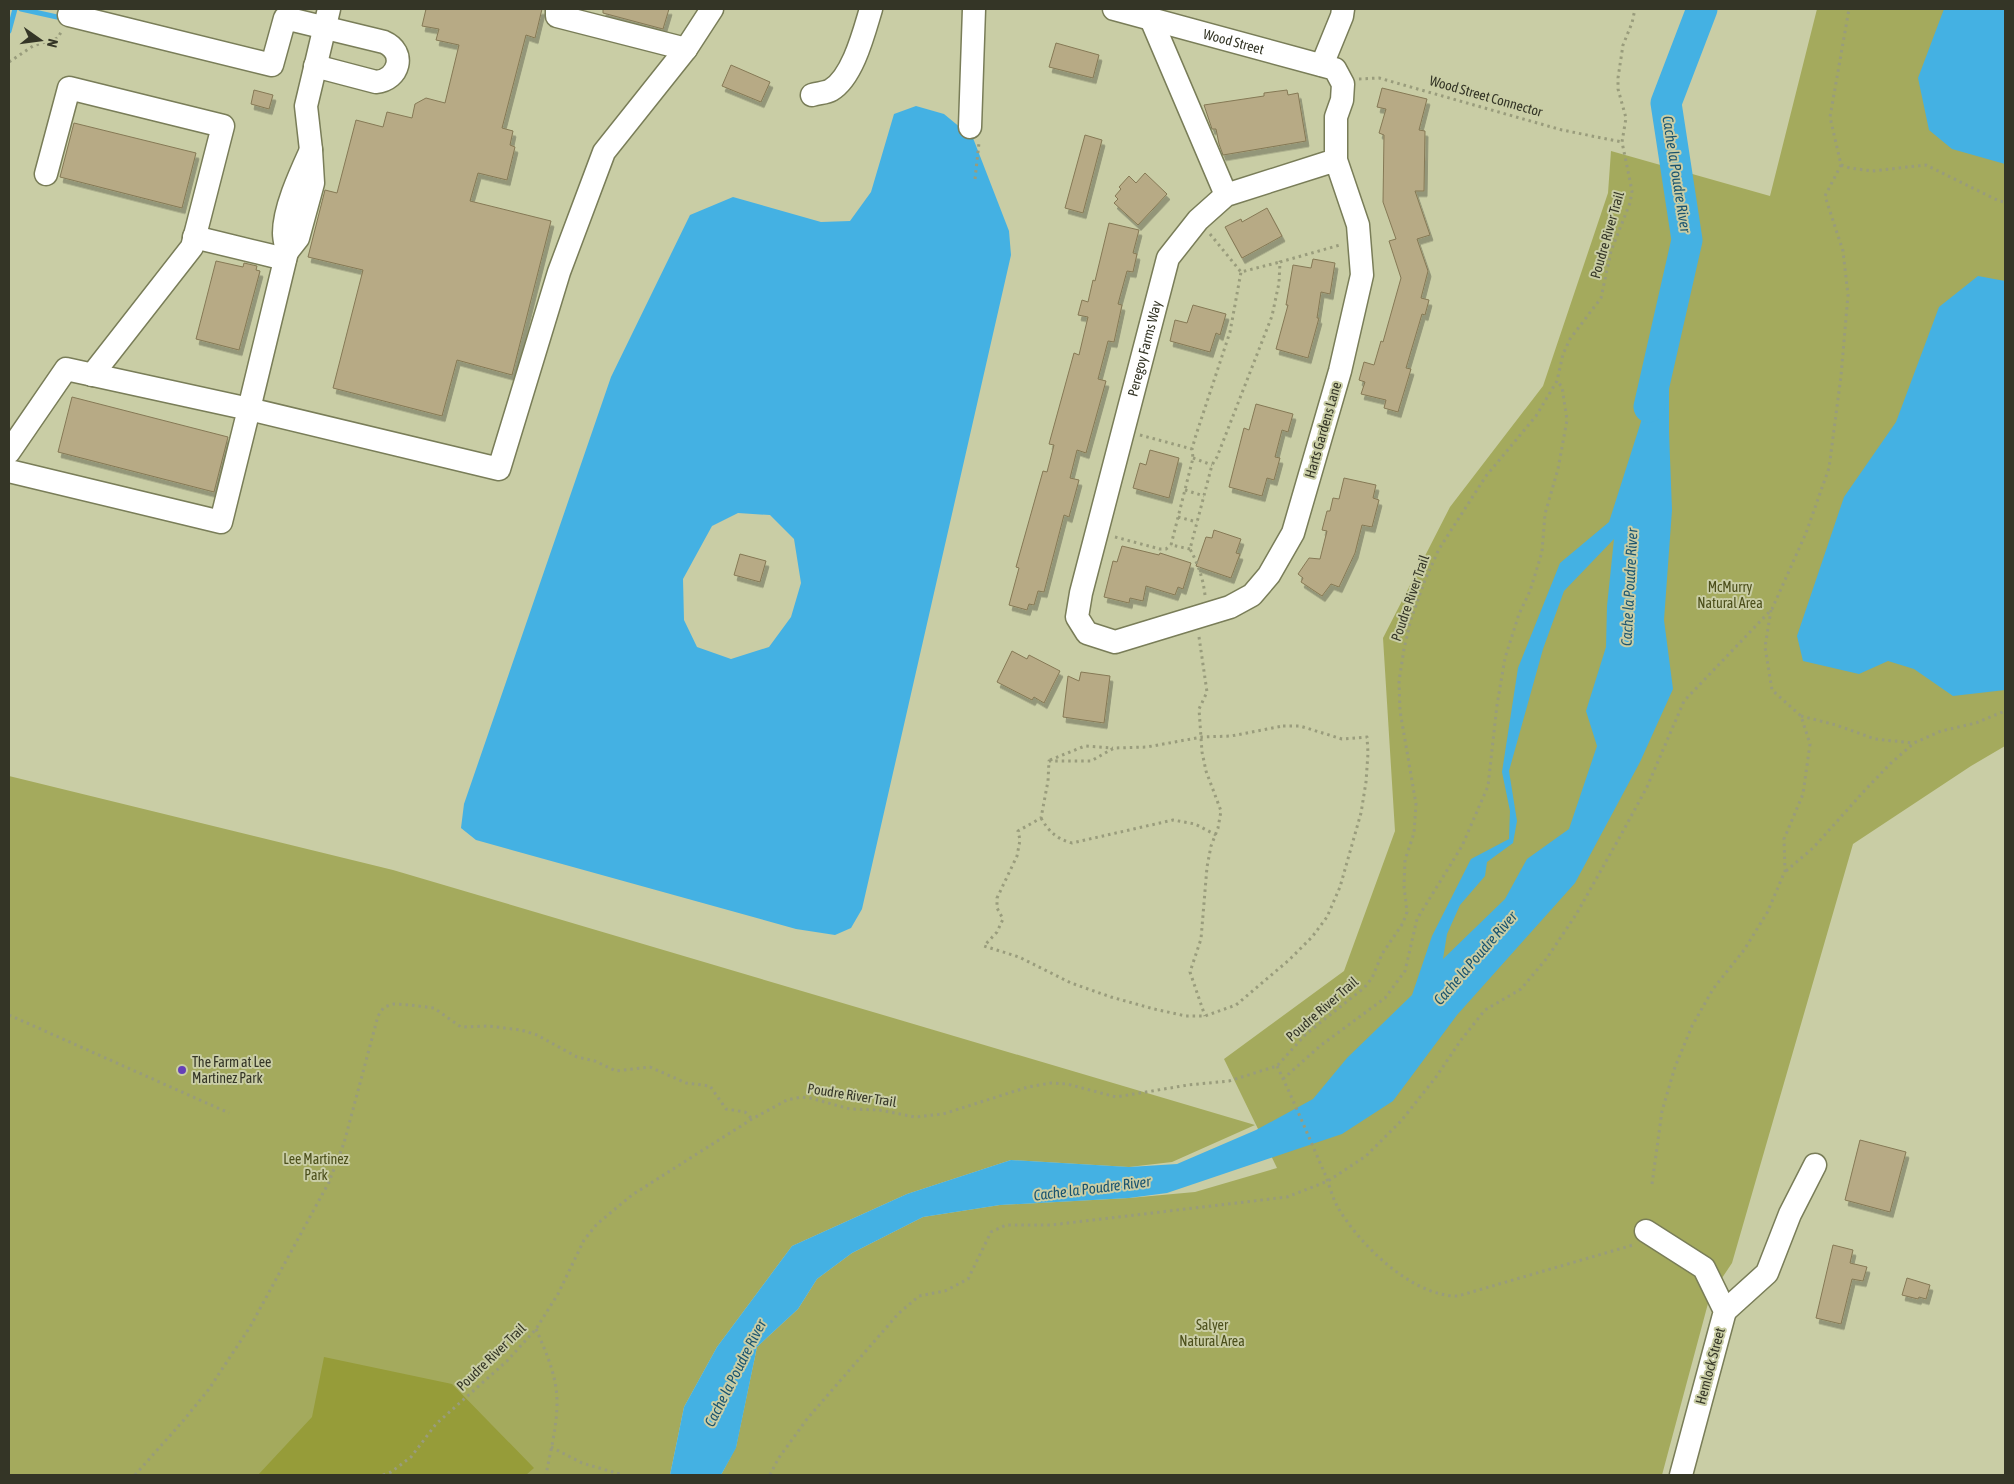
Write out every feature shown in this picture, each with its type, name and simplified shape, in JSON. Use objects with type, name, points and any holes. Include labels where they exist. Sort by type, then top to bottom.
[{"type":"street","points":[[557,9],[558,16],[686,49]]},
{"type":"street","points":[[9,452],[66,369],[249,409],[499,469],[559,272],[604,152],[686,49],[712,9]]},
{"type":"street","points":[[812,95],[831,90],[846,75],[856,53],[870,9]]},
{"type":"street","points":[[970,122],[974,9]]},
{"type":"street","name":"Wood Street","points":[[1114,9],[1335,69],[1343,84]]},
{"type":"street","points":[[1322,65],[1342,16],[1343,9]]},
{"type":"street","points":[[70,12],[272,65],[285,18],[327,18],[390,45],[396,51],[398,61],[392,76],[385,81],[376,82],[316,66]]},
{"type":"street","points":[[9,471],[222,522],[286,256],[284,232],[288,210],[297,179],[311,150],[306,106],[327,18]]},
{"type":"street","points":[[1151,19],[1226,195]]},
{"type":"street","name":"Harts Gardens Lane","points":[[1087,633],[1115,642],[1230,607],[1252,595],[1269,575],[1293,533],[1340,370],[1362,275],[1358,225],[1336,160],[1336,117],[1342,100],[1343,84]]},
{"type":"street","points":[[46,174],[69,88],[222,126],[192,247],[92,374]]},
{"type":"street","name":"Peregoy Farms Way","points":[[1087,633],[1077,617],[1081,593],[1168,258],[1198,220],[1226,195],[1336,160]]},
{"type":"street","points":[[194,238],[286,256]]},
{"type":"street","points":[[1725,1311],[1767,1273],[1790,1214],[1815,1165]]},
{"type":"street","name":"Hemlock Street","points":[[1640,1238],[1704,1268],[1725,1311],[1681,1475]]},
{"type":"path","name":"Poudre River Trail","points":[[383,1475],[392,1472],[411,1457],[436,1424],[507,1361],[536,1329],[558,1294],[584,1240],[596,1224],[632,1195],[752,1119],[787,1100],[801,1097],[810,1098],[850,1109],[879,1110],[915,1117],[944,1114],[1028,1087],[1051,1083],[1067,1084],[1116,1097],[1188,1085],[1229,1081],[1277,1066],[1306,1034],[1364,988],[1372,978],[1382,954],[1403,923],[1407,912],[1404,886],[1405,860],[1414,833],[1416,804],[1400,711],[1399,680],[1411,619],[1439,549],[1486,476],[1536,416],[1557,381],[1563,354],[1570,339],[1601,298],[1611,251],[1630,202],[1632,191],[1622,142],[1626,118],[1618,89],[1618,78],[1623,45],[1632,23],[1635,9]]},
{"type":"path","points":[[1849,9],[1830,117],[1840,165],[1825,196],[1843,251],[1848,295],[1841,376],[1829,468],[1806,533],[1772,609],[1765,647],[1772,690],[1801,716],[1836,725],[1875,739],[1914,744]]},
{"type":"path","points":[[9,62],[34,46],[58,38],[70,12]]},
{"type":"path","name":"Wood Street Connector","points":[[1343,84],[1364,78],[1379,78],[1562,130],[1622,142]]},
{"type":"path","points":[[970,122],[976,122],[978,135],[975,179]]},
{"type":"path","points":[[1840,165],[1872,171],[1926,165],[1999,201],[2005,202]]},
{"type":"path","points":[[1111,536],[1160,549],[1166,549],[1171,545],[1193,458],[1192,449],[1230,332],[1241,272],[1207,229]]},
{"type":"path","points":[[1241,272],[1340,245]]},
{"type":"path","points":[[1205,594],[1198,564],[1190,549],[1212,465],[1217,457],[1272,316],[1279,282],[1280,262]]},
{"type":"path","points":[[1283,1079],[1320,1046],[1385,998],[1405,972],[1417,918],[1462,846],[1488,786],[1497,705],[1505,658],[1518,614],[1530,591],[1542,552],[1546,514],[1558,470],[1567,420],[1562,387],[1557,381]]},
{"type":"path","points":[[1138,435],[1192,449]]},
{"type":"path","points":[[1193,458],[1212,465]]},
{"type":"path","points":[[1185,490],[1204,496]]},
{"type":"path","points":[[1178,517],[1197,522]]},
{"type":"path","points":[[1171,545],[1190,549]]},
{"type":"path","points":[[770,1475],[778,1459],[808,1419],[898,1314],[920,1296],[945,1290],[968,1279],[991,1232],[1006,1225],[1051,1225],[1287,1196],[1328,1181],[1366,1156],[1401,1121],[1436,1077],[1460,1040],[1485,1010],[1521,989],[1547,958],[1577,913],[1647,787],[1684,702],[1772,609]]},
{"type":"path","points":[[1199,636],[1207,692],[1199,709],[1202,752],[1206,771],[1221,811],[1207,867],[1201,939],[1190,972],[1205,1016]]},
{"type":"path","points":[[1785,871],[1813,848],[1890,764],[1914,744],[1941,731],[1976,723],[2005,711]]},
{"type":"path","points":[[1652,1184],[1662,1111],[1675,1068],[1692,1026],[1713,989],[1744,950],[1767,914],[1785,871],[1784,839],[1802,794],[1810,744],[1801,716]]},
{"type":"path","points":[[1041,818],[1018,831],[1020,840],[1017,856],[997,898],[997,908],[1003,919],[997,932],[984,946],[1019,957],[1071,983],[1111,998],[1186,1016],[1205,1016],[1236,1005],[1249,995],[1312,938],[1327,918],[1340,887],[1358,822],[1366,782],[1368,753],[1367,737],[1342,739],[1300,726],[1283,726],[1231,736],[1202,737],[1147,747],[1114,748],[1085,746],[1049,761]]},
{"type":"path","points":[[1049,761],[1091,761],[1114,748]]},
{"type":"path","points":[[1049,761],[1048,781],[1041,818],[1048,830],[1059,839],[1072,843],[1174,820],[1195,824],[1216,835]]},
{"type":"path","points":[[136,1475],[184,1421],[209,1389],[250,1327],[329,1182],[344,1143],[378,1016],[384,1007],[394,1004],[434,1008],[461,1027],[488,1026],[521,1030],[537,1035],[577,1057],[594,1061],[616,1071],[650,1067],[686,1083],[710,1086],[726,1109],[745,1112],[752,1119]]},
{"type":"path","points":[[9,1015],[229,1113]]},
{"type":"path","points":[[1277,1066],[1315,1150],[1337,1205],[1356,1232],[1388,1265],[1420,1287],[1444,1296],[1458,1296],[1492,1287],[1640,1238]]},
{"type":"path","points":[[536,1329],[550,1364],[556,1388],[556,1413],[546,1475]]},
{"type":"path","points":[[551,1447],[582,1463],[623,1475]]},
{"type":"green space","name":"McMurry Natural Area","points":[[1817,9],[2005,9],[2005,746],[1971,766],[1853,844],[1732,1263],[1710,1296],[1662,1475],[721,1475],[736,1447],[757,1347],[798,1309],[817,1279],[852,1253],[923,1217],[1000,1205],[1129,1198],[1195,1192],[1277,1168],[1224,1059],[1344,971],[1395,831],[1383,638],[1450,507],[1543,386],[1608,193],[1611,151],[1770,196]]},
{"type":"green space","name":"Lee Martinez Park","points":[[9,776],[393,870],[1255,1125],[1172,1162],[1129,1167],[1011,1160],[907,1194],[792,1246],[717,1347],[684,1407],[670,1475],[9,1475]]},
{"type":"green space","points":[[324,1357],[452,1384],[534,1468],[526,1475],[258,1475],[312,1417]]},
{"type":"water","points":[[1944,9],[2005,9],[2005,164],[1952,149],[1929,130],[1918,78]]},
{"type":"water","points":[[916,106],[944,114],[973,138],[1009,231],[1011,255],[862,909],[851,928],[835,935],[796,929],[476,840],[461,828],[464,804],[611,377],[690,215],[733,197],[821,222],[850,221],[871,192],[894,114]],"holes":[[[738,513],[770,515],[794,539],[801,583],[791,617],[769,647],[731,659],[697,647],[684,620],[683,579],[712,526]]]},
{"type":"water","points":[[1978,276],[2005,281],[2005,690],[1953,696],[1914,669],[1888,661],[1859,674],[1803,661],[1797,636],[1844,497],[1896,422],[1939,307]]},
{"type":"water","points":[[1669,334],[1669,432],[1672,510],[1664,620],[1673,689],[1640,762],[1575,883],[1457,1015],[1393,1101],[1342,1134],[1167,1193],[1129,1198],[1000,1205],[923,1217],[852,1253],[817,1279],[798,1309],[757,1347],[736,1448],[721,1475],[670,1475],[684,1407],[717,1347],[792,1246],[907,1194],[1011,1160],[1129,1167],[1177,1164],[1256,1130],[1313,1099],[1347,1058],[1412,995],[1432,936],[1471,859],[1509,839],[1510,811],[1502,772],[1518,668],[1560,563],[1609,522]],"holes":[[[1614,539],[1607,606],[1606,647],[1586,711],[1597,746],[1569,829],[1527,859],[1505,899],[1443,959],[1447,934],[1460,905],[1485,876],[1487,862],[1513,843],[1517,821],[1509,771],[1543,649],[1564,591]]]},
{"type":"building","points":[[426,9],[542,9],[535,38],[526,35],[502,128],[513,131],[510,145],[515,147],[507,180],[478,173],[470,201],[551,221],[512,375],[457,360],[442,416],[333,388],[363,270],[308,257],[325,190],[337,193],[356,120],[383,127],[387,112],[412,118],[415,104],[426,98],[445,103],[459,45],[436,40],[439,29],[422,26]]},
{"type":"building","points":[[603,9],[669,9],[663,29],[603,13]]},
{"type":"building","points":[[1056,43],[1099,55],[1093,78],[1049,67]]},
{"type":"building","points":[[731,65],[770,82],[761,102],[722,86]]},
{"type":"building","points":[[1382,88],[1427,99],[1419,130],[1425,131],[1424,191],[1415,191],[1430,235],[1417,239],[1428,271],[1421,298],[1429,300],[1425,315],[1422,314],[1406,368],[1411,369],[1398,412],[1384,408],[1386,400],[1361,394],[1365,382],[1359,380],[1364,362],[1374,365],[1381,341],[1383,342],[1401,278],[1389,241],[1396,239],[1383,202],[1384,135],[1379,133],[1386,109],[1377,107]]},
{"type":"building","points":[[254,90],[273,95],[269,109],[251,104]]},
{"type":"building","points":[[1287,90],[1288,95],[1298,93],[1306,141],[1223,155],[1216,129],[1212,129],[1204,105],[1264,96],[1264,93]]},
{"type":"building","points":[[74,123],[196,153],[182,208],[60,177]]},
{"type":"building","points":[[1085,135],[1102,140],[1083,213],[1065,208]]},
{"type":"building","points":[[1145,173],[1167,194],[1138,225],[1114,203],[1118,199],[1115,196],[1121,189],[1119,187],[1129,176],[1136,183]]},
{"type":"building","points":[[1267,208],[1282,236],[1242,258],[1225,227],[1241,219],[1242,222]]},
{"type":"building","points":[[1109,223],[1139,230],[1133,253],[1137,254],[1133,272],[1127,271],[1118,304],[1122,305],[1114,342],[1108,341],[1098,379],[1106,381],[1086,453],[1077,450],[1070,478],[1079,480],[1069,517],[1064,515],[1044,592],[1038,591],[1034,605],[1029,604],[1027,610],[1009,605],[1019,568],[1016,567],[1043,471],[1047,472],[1054,445],[1049,444],[1074,353],[1079,355],[1088,317],[1078,315],[1082,300],[1088,302]]},
{"type":"building","points":[[1313,259],[1335,263],[1330,294],[1321,292],[1317,318],[1319,318],[1308,358],[1276,349],[1288,305],[1286,305],[1293,265],[1311,268]]},
{"type":"building","points":[[216,261],[243,267],[244,263],[257,266],[256,270],[260,271],[239,350],[196,339]]},
{"type":"building","points":[[1193,305],[1226,314],[1220,335],[1216,333],[1210,352],[1170,341],[1175,320],[1187,323]]},
{"type":"building","points":[[72,397],[228,437],[214,492],[58,452]]},
{"type":"building","points":[[1256,404],[1293,414],[1288,432],[1282,430],[1275,457],[1280,458],[1274,480],[1267,478],[1262,496],[1229,487],[1244,428],[1249,430]]},
{"type":"building","points":[[1150,450],[1179,458],[1169,498],[1133,488],[1140,463],[1146,465]]},
{"type":"building","points":[[1344,478],[1376,485],[1373,498],[1379,500],[1372,527],[1362,525],[1355,553],[1339,587],[1331,584],[1322,596],[1301,582],[1303,578],[1298,574],[1309,558],[1320,559],[1327,531],[1322,530],[1327,511],[1330,511],[1333,498],[1339,499]]},
{"type":"building","points":[[1214,530],[1241,539],[1236,553],[1240,554],[1231,578],[1196,566],[1206,537],[1212,538]]},
{"type":"building","points":[[1122,546],[1159,555],[1160,553],[1191,563],[1183,589],[1178,587],[1175,595],[1146,586],[1143,601],[1130,598],[1129,603],[1104,597],[1113,561],[1117,562]]},
{"type":"building","points":[[740,554],[766,561],[760,582],[734,575]]},
{"type":"building","points":[[1012,651],[1027,659],[1029,655],[1060,671],[1044,703],[1034,697],[1032,700],[997,682]]},
{"type":"building","points":[[1081,672],[1110,676],[1104,723],[1063,717],[1068,676],[1079,681]]},
{"type":"building","points":[[1860,1140],[1906,1152],[1890,1212],[1845,1200]]},
{"type":"building","points":[[1833,1245],[1853,1250],[1850,1263],[1867,1267],[1863,1281],[1852,1279],[1841,1324],[1816,1318]]},
{"type":"building","points":[[1907,1278],[1930,1285],[1926,1299],[1902,1295]]},
{"type":"waterway","points":[[9,31],[15,9]]},
{"type":"waterway","points":[[21,9],[57,17]]},
{"type":"waterway","name":"Cache la Poudre River","points":[[1649,407],[1687,240],[1666,103],[1702,9]]},
{"type":"place","name":"The Farm at Lee Martinez Park","points":[[182,1070]]},
{"type":"park label","name":"Salyer Natural Area","points":[[1212,1334]]}]
